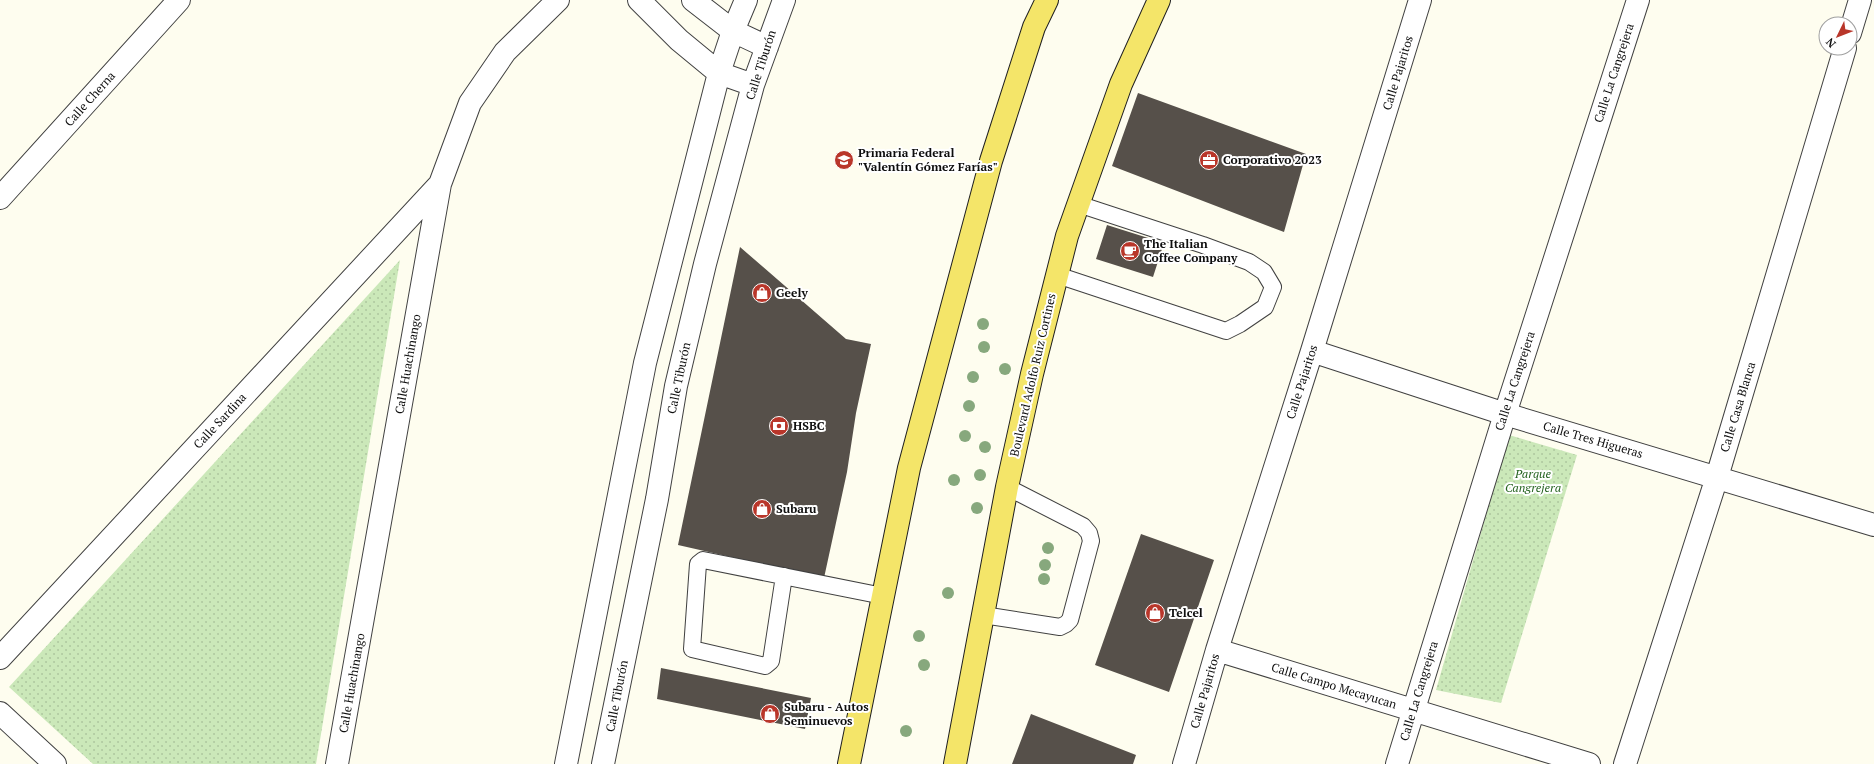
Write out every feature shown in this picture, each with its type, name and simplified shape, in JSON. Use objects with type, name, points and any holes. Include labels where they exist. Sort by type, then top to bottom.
[{"type":"main road","points":[[849,764],[909,468],[991,161],[1034,27],[1047,0]]},
{"type":"main road","name":"Boulevard Adolfo Ruiz Cortines","points":[[955,764],[1007,486],[1032,374],[1067,236],[1121,84],[1159,0]]},
{"type":"street","name":"Calle Cherna","points":[[0,198],[179,0]]},
{"type":"street","name":"Calle Huachinango","points":[[337,764],[440,184],[470,103],[505,52],[558,0]]},
{"type":"street","points":[[639,0],[679,40],[719,73],[754,85]]},
{"type":"street","points":[[693,0],[733,31],[767,46]]},
{"type":"street","points":[[566,764],[645,363],[719,73],[733,31],[746,0]]},
{"type":"street","name":"Calle Tiburón","points":[[604,764],[657,499],[676,386],[705,264],[754,85],[784,0]]},
{"type":"street","name":"Calle Pajaritos","points":[[1184,764],[1217,650],[1312,352],[1420,0]]},
{"type":"street","name":"Calle La Cangrejera","points":[[1397,764],[1505,414],[1638,0]]},
{"type":"street","points":[[1855,16],[1860,0]]},
{"type":"street","name":"Calle Casa Blanca","points":[[1625,764],[1717,477],[1844,56]]},
{"type":"street","name":"Calle Sardina","points":[[0,658],[440,184]]},
{"type":"street","name":"Calle Tres Higueras","points":[[1312,352],[1505,414],[1874,525]]},
{"type":"street","name":"Calle Campo Mecayucan","points":[[1217,650],[1588,764]]},
{"type":"street","points":[[0,713],[55,764]]},
{"type":"lane","points":[[1057,275],[1226,331],[1240,324],[1264,307],[1273,287],[1264,272],[1249,262],[1203,245],[1078,204]]},
{"type":"lane","points":[[983,615],[1060,627],[1066,624],[1070,620],[1091,541],[1089,533],[1083,526],[1007,486]]},
{"type":"lane","points":[[784,576],[772,661],[768,665],[765,666],[692,649],[698,564],[703,560],[784,576],[883,596]]},
{"type":"green space","points":[[400,260],[316,764],[93,764],[9,687]]},
{"type":"green space","name":"Parque Cangrejera","points":[[1509,435],[1577,455],[1501,703],[1436,690]]},
{"type":"building","name":"Corporativo 2023","points":[[1138,93],[1306,154],[1284,232],[1112,166]]},
{"type":"building","name":"The Italian Coffee Company","points":[[1107,225],[1164,243],[1153,277],[1096,259]]},
{"type":"building","points":[[740,247],[846,339],[871,344],[856,413],[847,472],[824,578],[678,545]]},
{"type":"building","name":"Telcel","points":[[1141,534],[1214,560],[1169,692],[1095,665]]},
{"type":"building","name":"Subaru - Autos Seminuevos","points":[[661,668],[811,698],[805,729],[657,699]]},
{"type":"building","points":[[1031,714],[1136,755],[1133,764],[1012,764]]},
{"type":"place","name":"Primaria Federal \"Valentín Gómez Farías\"","points":[[844,160]]},
{"type":"place","name":"Corporativo 2023","points":[[1209,160]]},
{"type":"place","name":"The Italian Coffee Company","points":[[1130,251]]},
{"type":"place","name":"Geely","points":[[762,293]]},
{"type":"place","name":"HSBC","points":[[779,426]]},
{"type":"place","name":"Subaru","points":[[762,509]]},
{"type":"place","name":"Telcel","points":[[1155,613]]},
{"type":"place","name":"Subaru - Autos Seminuevos","points":[[770,714]]}]
